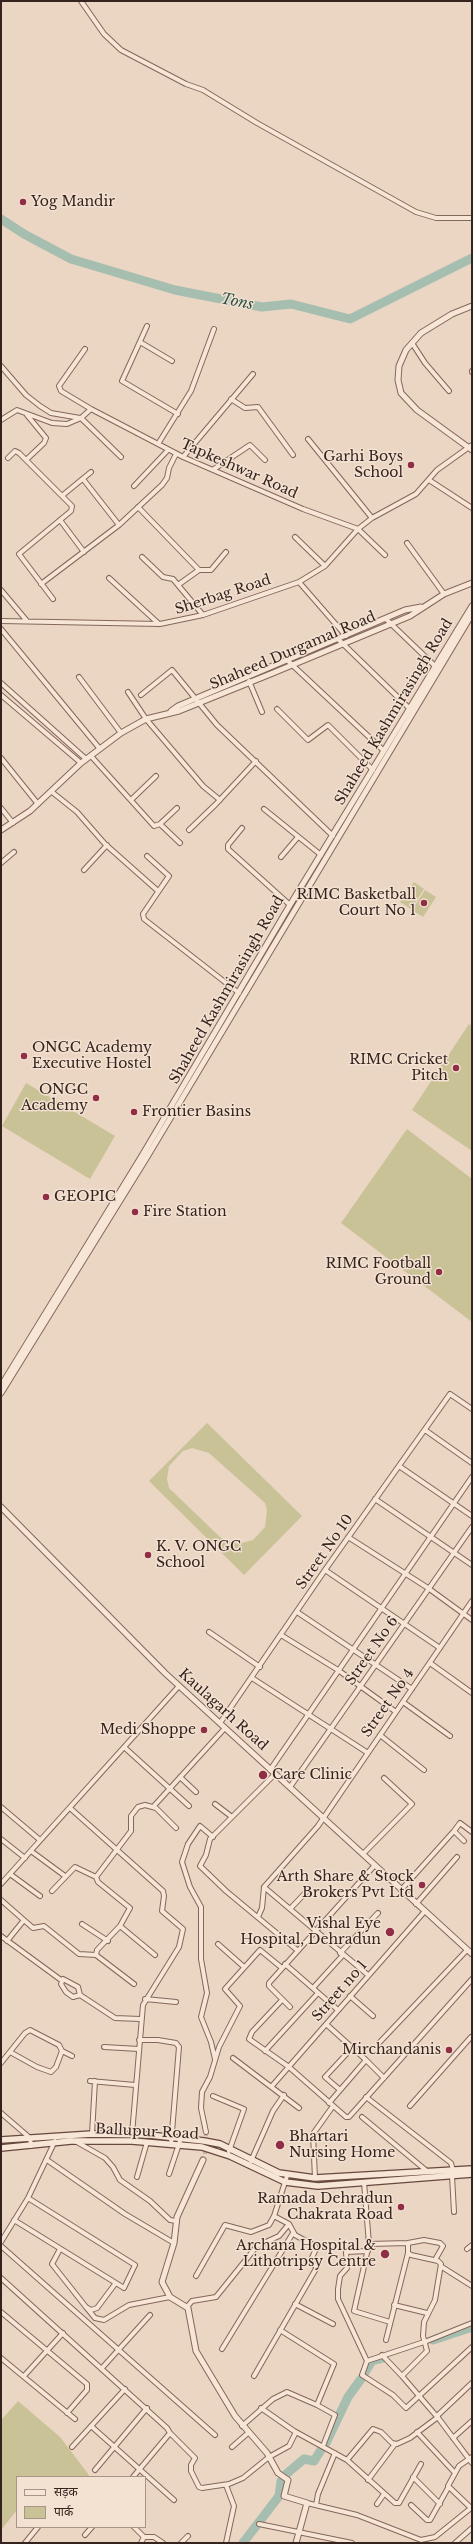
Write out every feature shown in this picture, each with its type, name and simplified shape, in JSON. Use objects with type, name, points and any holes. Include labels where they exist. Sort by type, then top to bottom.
[{"type":"main road","name":"Ballupur Road","points":[[1,2140],[58,2135],[132,2134],[204,2141],[229,2152],[286,2182],[318,2186],[453,2173]]},
{"type":"main road","name":"Ballupur Road","points":[[1,2148],[74,2141],[147,2142],[202,2146],[229,2152]]},
{"type":"main road","name":"Ballupur Road","points":[[250,2163],[287,2176],[315,2178],[428,2172],[453,2173]]},
{"type":"main road","points":[[453,2173],[472,2169]]},
{"type":"main road","points":[[453,2173],[472,2174]]},
{"type":"street","points":[[81,1],[104,34],[121,50],[186,84],[204,90],[257,123],[416,212],[436,218],[472,218]]},
{"type":"street","points":[[385,555],[358,529],[372,518],[408,500],[437,470],[471,448],[417,410],[404,397],[398,380],[399,366],[412,343],[421,333],[452,314],[472,306]]},
{"type":"street","points":[[147,326],[122,380],[178,414]]},
{"type":"street","points":[[158,444],[191,391],[214,329]]},
{"type":"street","points":[[140,342],[172,361]]},
{"type":"street","points":[[412,343],[425,363],[449,391]]},
{"type":"street","name":"Tapkeshwar Road","points":[[85,349],[58,386],[61,390],[91,409],[176,454],[214,469],[303,510],[358,529]]},
{"type":"street","points":[[1,366],[26,395],[40,406],[51,413],[81,418],[121,457]]},
{"type":"street","points":[[183,457],[253,374]]},
{"type":"street","points":[[231,399],[245,408],[258,407],[293,455]]},
{"type":"street","points":[[1,420],[15,410],[27,415],[61,424],[73,422],[81,418],[91,409]]},
{"type":"street","points":[[26,460],[44,443],[46,438],[27,415]]},
{"type":"street","points":[[308,439],[372,518]]},
{"type":"street","points":[[214,469],[250,445],[265,460]]},
{"type":"street","points":[[134,486],[168,450]]},
{"type":"street","points":[[8,458],[17,451],[63,495],[72,508],[60,520],[18,554],[53,599]]},
{"type":"street","points":[[41,584],[119,525],[138,507],[167,478],[168,468],[176,454]]},
{"type":"street","points":[[63,495],[92,472]]},
{"type":"street","points":[[83,479],[119,525]]},
{"type":"street","points":[[429,480],[472,508]]},
{"type":"street","points":[[138,507],[199,570]]},
{"type":"street","points":[[60,520],[84,552]]},
{"type":"street","name":"Sherbag Road","points":[[1,621],[132,625],[160,624],[203,615],[298,582],[325,566],[358,529]]},
{"type":"street","points":[[295,537],[325,566]]},
{"type":"street","points":[[407,542],[444,594]]},
{"type":"street","points":[[178,585],[199,570],[211,570],[226,552]]},
{"type":"street","points":[[142,557],[163,578],[173,579],[203,615]]},
{"type":"street","points":[[108,578],[160,624]]},
{"type":"street","points":[[298,582],[346,636]]},
{"type":"street","name":"Shaheed Durgamal Road","points":[[1,830],[38,804],[86,759],[121,733],[146,719],[171,711],[179,711],[198,704],[391,624],[410,616],[444,594],[472,583]]},
{"type":"street","points":[[1,590],[27,621]]},
{"type":"street","name":"Shaheed Kashmirasingh Road","points":[[1,1386],[143,1154],[290,905],[472,606]]},
{"type":"street","name":"Shaheed Durgamal Road","points":[[171,711],[194,699],[405,610],[422,607]]},
{"type":"street","name":"Shaheed Kashmirasingh Road","points":[[1,1393],[147,1157],[327,853],[472,614]]},
{"type":"street","points":[[386,619],[436,667]]},
{"type":"street","points":[[1,629],[100,749]]},
{"type":"street","points":[[338,639],[410,709]]},
{"type":"street","points":[[287,660],[384,751]]},
{"type":"street","points":[[141,695],[172,670],[198,704],[333,836]]},
{"type":"street","points":[[79,677],[121,733]]},
{"type":"street","points":[[247,677],[262,712]]},
{"type":"street","points":[[1,683],[86,759]]},
{"type":"street","points":[[128,692],[146,719],[203,786],[220,800]]},
{"type":"street","points":[[1,695],[81,763]]},
{"type":"street","points":[[277,709],[308,740],[328,725],[373,770]]},
{"type":"street","points":[[91,756],[154,826],[160,824],[177,808]]},
{"type":"street","points":[[1,758],[38,804]]},
{"type":"street","points":[[188,830],[220,800],[256,761]]},
{"type":"street","points":[[131,800],[156,776]]},
{"type":"street","points":[[52,792],[77,812],[107,845],[158,891]]},
{"type":"street","points":[[1,808],[13,823]]},
{"type":"street","points":[[264,809],[321,855]]},
{"type":"street","points":[[160,824],[180,843]]},
{"type":"street","points":[[242,828],[228,845],[228,849],[290,905]]},
{"type":"street","points":[[281,857],[298,837]]},
{"type":"street","points":[[84,870],[107,845]]},
{"type":"street","points":[[1,863],[14,852]]},
{"type":"street","points":[[147,856],[169,875],[143,914],[144,919],[239,993]]},
{"type":"street","name":"Street No 10","points":[[220,1724],[348,1537],[450,1394],[472,1409]]},
{"type":"street","points":[[425,1430],[472,1463]]},
{"type":"street","points":[[399,1466],[472,1516]]},
{"type":"street","points":[[270,1770],[472,1476]]},
{"type":"street","points":[[375,1499],[472,1565]]},
{"type":"street","name":"Kaulagarh Road","points":[[1,1507],[179,1686],[472,1954]]},
{"type":"street","name":"Street No 6","points":[[290,1787],[472,1527]]},
{"type":"street","points":[[348,1537],[428,1588],[472,1620]]},
{"type":"street","points":[[325,1570],[440,1648]]},
{"type":"street","name":"Street No 4","points":[[264,1887],[323,1818],[472,1602]]},
{"type":"street","points":[[297,1612],[353,1648],[412,1689]]},
{"type":"street","points":[[209,1632],[260,1667]]},
{"type":"street","points":[[281,1635],[338,1670],[396,1712]]},
{"type":"street","points":[[430,1663],[472,1693]]},
{"type":"street","points":[[252,1678],[309,1713],[368,1753]]},
{"type":"street","points":[[1,1884],[179,1686]]},
{"type":"street","points":[[403,1702],[450,1736]]},
{"type":"street","points":[[153,1807],[225,1728]]},
{"type":"street","points":[[380,1735],[424,1770]]},
{"type":"street","points":[[124,1747],[171,1788],[189,1806]]},
{"type":"street","points":[[275,1774],[208,1842],[201,1868],[297,1950]]},
{"type":"street","points":[[180,1777],[196,1792]]},
{"type":"street","points":[[363,1854],[412,1804],[384,1778]]},
{"type":"street","points":[[215,1804],[232,1817]]},
{"type":"street","points":[[96,1876],[118,1850],[131,1831],[131,1816],[135,1810],[141,1806],[153,1807],[176,1828]]},
{"type":"street","points":[[1,1807],[40,1840]]},
{"type":"street","points":[[70,1808],[163,1891],[164,1896],[162,1911],[183,1929],[179,1947],[145,1999],[140,2019],[132,2134]]},
{"type":"street","points":[[401,1890],[460,1823],[472,1832]]},
{"type":"street","points":[[213,1836],[200,1826],[188,1844],[182,1862],[190,1887],[201,1907],[201,1959],[207,1993],[201,2017],[211,2042],[215,2059]]},
{"type":"street","points":[[454,1831],[464,1841]]},
{"type":"street","points":[[1,1839],[25,1858]]},
{"type":"street","points":[[31,1851],[65,1876]]},
{"type":"street","points":[[416,1904],[457,1857]]},
{"type":"street","points":[[290,2007],[268,1985],[297,1950],[375,1865]]},
{"type":"street","points":[[52,1891],[75,1867],[96,1876],[98,1882],[130,1908],[120,1926],[108,1941],[97,1950],[96,1955]]},
{"type":"street","points":[[10,1874],[40,1896]]},
{"type":"street","points":[[258,1917],[262,1908],[264,1887]]},
{"type":"street","points":[[264,1887],[368,1975]]},
{"type":"street","points":[[290,1909],[309,1889]]},
{"type":"street","points":[[1,1900],[36,1929],[42,1926],[48,1928],[83,1955],[96,1955],[134,1984]]},
{"type":"street","name":"Street no 1","points":[[272,2086],[368,1975],[425,1912]]},
{"type":"street","points":[[313,1988],[378,1913]]},
{"type":"street","points":[[7,1941],[24,1920]]},
{"type":"street","points":[[82,1924],[108,1941]]},
{"type":"street","points":[[120,1926],[155,1955]]},
{"type":"street","points":[[1,1936],[61,1980],[67,1980],[78,1987],[80,1995],[116,2018],[140,2019]]},
{"type":"street","points":[[218,1944],[244,1967]]},
{"type":"street","points":[[206,2132],[200,2101],[215,2059],[231,2021],[240,2006],[225,1989],[260,1950],[313,1988],[338,2010]]},
{"type":"street","points":[[379,2043],[467,1950]]},
{"type":"street","points":[[282,2000],[249,2037],[249,2040],[289,2068],[346,2118],[350,2118],[366,2097],[472,1979]]},
{"type":"street","points":[[61,1980],[63,1988],[70,1995],[76,1997],[80,1995]]},
{"type":"street","points":[[265,2050],[318,1993]]},
{"type":"street","points":[[350,1996],[373,2016]]},
{"type":"street","points":[[145,1999],[176,2002]]},
{"type":"street","points":[[326,2024],[384,2078]]},
{"type":"street","points":[[1,2063],[30,2030],[59,2045],[62,2051],[72,2056]]},
{"type":"street","points":[[410,2106],[472,2037],[466,2033]]},
{"type":"street","points":[[139,2040],[158,2040],[176,2043],[179,2047],[171,2144]]},
{"type":"street","points":[[104,2047],[139,2049]]},
{"type":"street","points":[[340,2090],[325,2077],[352,2048]]},
{"type":"street","points":[[10,2052],[37,2068],[50,2072],[56,2067],[62,2051]]},
{"type":"street","points":[[233,2058],[284,2095],[299,2108]]},
{"type":"street","points":[[329,2102],[366,2060]]},
{"type":"street","points":[[92,2134],[93,2081],[135,2085]]},
{"type":"street","points":[[250,2163],[273,2110],[284,2095]]},
{"type":"street","points":[[213,2096],[244,2109],[229,2152]]},
{"type":"street","points":[[366,2097],[451,2163],[453,2173],[454,2212]]},
{"type":"street","points":[[315,2178],[313,2134],[333,2106]]},
{"type":"street","points":[[1,2113],[30,2138],[31,2146]]},
{"type":"street","points":[[362,2117],[428,2172]]},
{"type":"street","points":[[1,2242],[28,2198],[58,2135]]},
{"type":"street","points":[[169,2174],[181,2138]]},
{"type":"street","points":[[74,2141],[105,2158],[120,2180],[150,2201],[169,2219],[176,2221]]},
{"type":"street","points":[[137,2177],[147,2142]]},
{"type":"street","points":[[204,2157],[189,2187],[176,2221],[174,2244],[162,2278],[164,2288],[170,2297],[187,2307],[197,2355],[242,2426],[269,2457],[278,2473],[289,2481],[284,2496],[357,2516],[410,2536],[428,2539],[444,2532],[471,2508],[448,2488]]},
{"type":"street","points":[[47,2160],[125,2214],[174,2244]]},
{"type":"street","points":[[196,2276],[225,2225],[251,2232],[264,2229],[274,2216],[287,2176]]},
{"type":"street","points":[[364,2182],[369,2244],[354,2311],[390,2322]]},
{"type":"street","points":[[14,2220],[114,2284],[124,2288],[135,2265],[28,2198]]},
{"type":"street","points":[[254,2376],[316,2268],[310,2262],[316,2247],[293,2233],[289,2224],[274,2216]]},
{"type":"street","points":[[187,2307],[192,2301],[216,2297],[257,2246],[279,2236],[289,2224]]},
{"type":"street","points":[[222,2349],[293,2233]]},
{"type":"street","points":[[369,2244],[408,2243],[424,2240],[440,2243],[443,2246],[435,2260]]},
{"type":"street","points":[[386,2340],[408,2253],[408,2243]]},
{"type":"street","points":[[467,2249],[472,2245]]},
{"type":"street","points":[[1,2246],[214,2435]]},
{"type":"street","points":[[60,2249],[52,2264],[95,2318],[104,2320],[129,2305],[170,2297]]},
{"type":"street","points":[[368,2251],[346,2252],[346,2268],[340,2276],[338,2289],[338,2299],[368,2361]]},
{"type":"street","points":[[408,2253],[421,2258],[435,2260],[442,2267],[472,2286]]},
{"type":"street","points":[[402,2376],[426,2354],[423,2331],[427,2313],[434,2303],[442,2267]]},
{"type":"street","points":[[1,2278],[147,2408],[195,2458],[191,2467],[200,2487],[226,2485],[243,2478],[269,2457],[289,2446],[296,2432]]},
{"type":"street","points":[[86,2307],[92,2310],[97,2308],[114,2284]]},
{"type":"street","points":[[295,2304],[333,2324]]},
{"type":"street","points":[[394,2305],[427,2313]]},
{"type":"street","points":[[1,2312],[48,2350],[88,2386],[67,2413]]},
{"type":"street","points":[[102,2368],[150,2315]]},
{"type":"street","points":[[472,2323],[425,2342],[382,2355],[368,2361],[362,2375],[393,2395],[405,2408],[419,2397],[472,2347]]},
{"type":"street","points":[[280,2330],[334,2364],[317,2405]]},
{"type":"street","points":[[24,2376],[63,2333]]},
{"type":"street","points":[[382,2355],[437,2417],[470,2458],[472,2463]]},
{"type":"street","points":[[1,2358],[75,2419]]},
{"type":"street","points":[[368,2480],[395,2444],[410,2438],[437,2417],[472,2383]]},
{"type":"street","points":[[72,2447],[125,2389]]},
{"type":"street","points":[[242,2426],[262,2408],[287,2392],[317,2405],[335,2415],[323,2446]]},
{"type":"street","points":[[95,2470],[147,2408]]},
{"type":"street","points":[[262,2408],[296,2432],[347,2460],[394,2503],[399,2503],[421,2464]]},
{"type":"street","points":[[453,2438],[472,2421]]},
{"type":"street","points":[[91,2426],[174,2500]]},
{"type":"street","points":[[347,2460],[373,2429],[381,2432],[395,2444]]},
{"type":"street","points":[[418,2432],[455,2473]]},
{"type":"street","points":[[135,2476],[170,2433]]},
{"type":"street","points":[[232,2447],[248,2433]]},
{"type":"street","points":[[316,2505],[318,2494],[335,2453]]},
{"type":"street","points":[[411,2505],[428,2520],[440,2504],[455,2473],[470,2458]]},
{"type":"street","points":[[413,2477],[440,2504]]},
{"type":"street","points":[[226,2485],[234,2506],[226,2543]]},
{"type":"street","points":[[377,2504],[384,2494]]},
{"type":"street","points":[[296,2543],[307,2503]]},
{"type":"street","points":[[259,2524],[352,2543]]},
{"type":"street","points":[[25,2543],[37,2528]]},
{"type":"street","points":[[85,2535],[91,2528]]},
{"type":"street","points":[[135,2528],[144,2537],[154,2537],[163,2543]]},
{"type":"street","points":[[455,2543],[472,2528]]},
{"type":"street","points":[[181,2543],[188,2536]]},
{"type":"street","points":[[141,2543],[144,2537]]},
{"type":"street","points":[[28,2538],[33,2543]]},
{"type":"green space","points":[[414,882],[424,889],[411,909],[400,902]]},
{"type":"green space","name":"RIMC Basketball Court No 1","points":[[425,890],[436,897],[423,917],[412,910]]},
{"type":"green space","name":"RIMC Cricket Pitch","points":[[469,1024],[472,1026],[472,1151],[412,1110]]},
{"type":"green space","points":[[26,1083],[115,1136],[90,1179],[2,1126]]},
{"type":"green space","name":"RIMC Football Ground","points":[[407,1129],[472,1179],[472,1322],[341,1223]]},
{"type":"green space","points":[[207,1423],[302,1516],[244,1575],[149,1481]],"holes":[[[192,1448],[209,1453],[265,1503],[267,1510],[265,1527],[253,1540],[238,1544],[221,1538],[169,1488],[167,1479],[169,1466],[183,1451]]]},
{"type":"green space","points":[[18,2401],[60,2437],[89,2475],[16,2476],[16,2511],[1,2530],[1,2420]]},
{"type":"waterway","name":"Tons","points":[[1,219],[24,234],[71,259],[175,290],[262,307],[291,304],[350,319],[472,258]]},
{"type":"waterway","points":[[433,2340],[472,2327]]},
{"type":"waterway","points":[[365,2372],[372,2361],[383,2358]]},
{"type":"waterway","points":[[326,2443],[348,2397],[361,2379]]},
{"type":"waterway","points":[[285,2475],[304,2459],[314,2461],[321,2450]]},
{"type":"waterway","points":[[243,2543],[279,2496],[281,2481]]},
{"type":"tunnel","points":[[205,2154],[206,2132]]},
{"type":"place","name":"Yog Mandir","points":[[23,202]]},
{"type":"place","name":"Garhi Boys School","points":[[411,465]]},
{"type":"place","name":"RIMC Basketball Court No 1","points":[[424,903]]},
{"type":"place","name":"ONGC Academy Executive Hostel","points":[[24,1056]]},
{"type":"place","name":"RIMC Cricket Pitch","points":[[456,1068]]},
{"type":"place","name":"ONGC Academy","points":[[96,1098]]},
{"type":"place","name":"Frontier Basins","points":[[134,1112]]},
{"type":"place","name":"GEOPIC","points":[[46,1197]]},
{"type":"place","name":"Fire Station","points":[[135,1212]]},
{"type":"place","name":"RIMC Football Ground","points":[[439,1272]]},
{"type":"place","name":"K. V. ONGC School","points":[[148,1555]]},
{"type":"place","name":"Medi Shoppe","points":[[204,1730]]},
{"type":"place","name":"Care Clinic","points":[[263,1775]]},
{"type":"place","name":"Arth Share & Stock Brokers Pvt Ltd","points":[[422,1885]]},
{"type":"place","name":"Vishal Eye Hospital, Dehradun","points":[[390,1932]]},
{"type":"place","name":"Mirchandanis","points":[[449,2050]]},
{"type":"place","name":"Bhartari Nursing Home","points":[[280,2145]]},
{"type":"place","name":"Ramada Dehradun Chakrata Road","points":[[401,2207]]},
{"type":"place","name":"Archana Hospital & Lithotripsy Centre","points":[[385,2254]]}]
